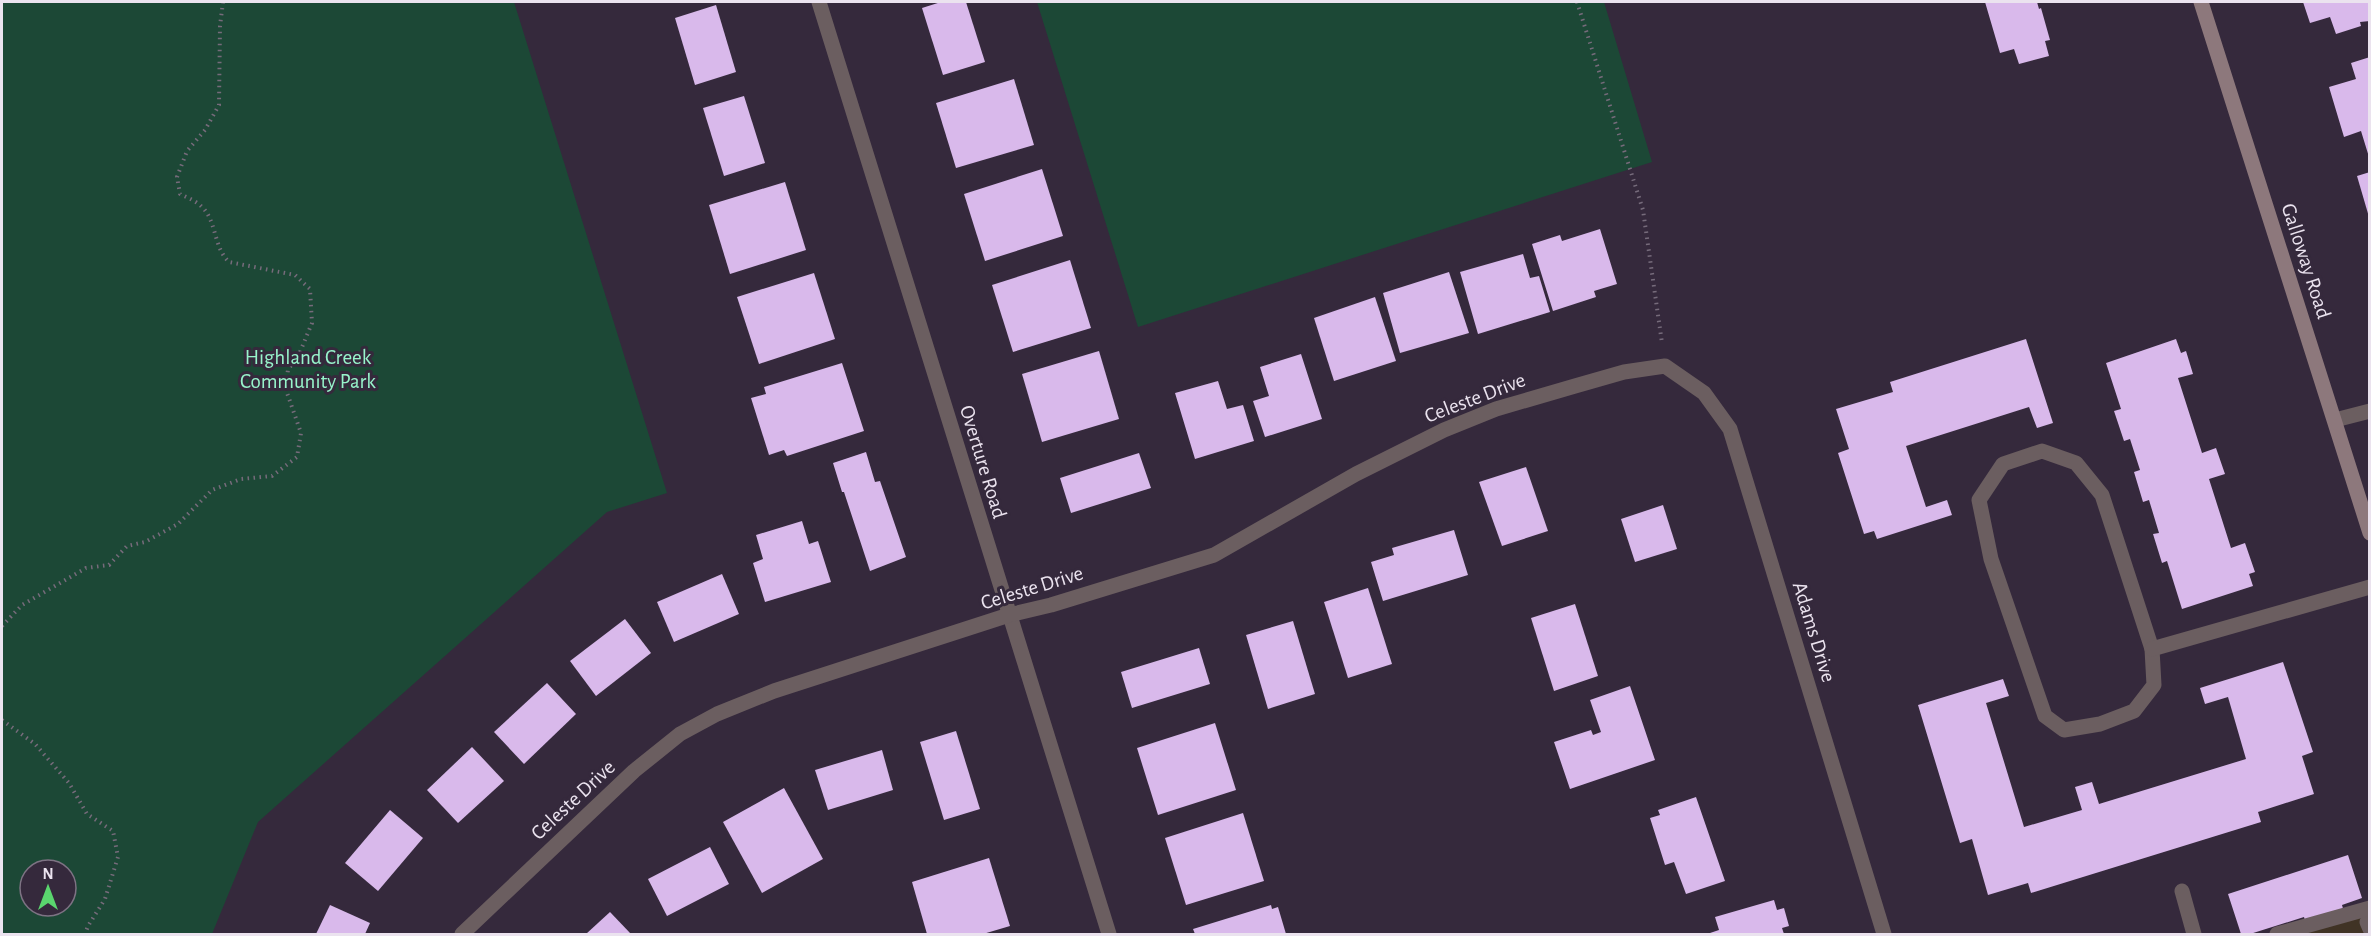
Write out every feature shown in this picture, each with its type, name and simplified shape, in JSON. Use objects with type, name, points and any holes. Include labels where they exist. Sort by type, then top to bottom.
[{"type":"street","name":"Overture Road","points":[[819,2],[1109,934]]},
{"type":"street","name":"Galloway Road","points":[[2201,2],[2370,533]]},
{"type":"street","name":"Celeste Drive","points":[[462,934],[634,771],[680,734],[717,714],[774,692],[1009,615],[1051,605],[1214,555],[1356,474],[1444,430],[1496,409],[1624,372],[1665,366]]},
{"type":"street","name":"Adams Drive","points":[[1665,366],[1704,393],[1730,429],[1884,934]]},
{"type":"street","points":[[2335,420],[2370,411]]},
{"type":"street","points":[[2042,451],[2076,463],[2102,495],[2152,649],[2154,685],[2134,711],[2100,724],[2064,730],[2044,716],[1990,559],[1979,500],[2003,464],[2042,451]]},
{"type":"street","points":[[2152,649],[2370,587]]},
{"type":"street","points":[[2181,891],[2194,934]]},
{"type":"street","points":[[2277,934],[2369,919]]},
{"type":"path","points":[[2,626],[22,605],[86,568],[109,566],[127,546],[145,542],[177,524],[212,490],[241,479],[272,477],[297,457],[301,433],[285,387],[288,370],[300,352],[312,323],[310,289],[295,275],[229,262],[222,256],[209,218],[201,205],[180,194],[177,177],[187,151],[205,130],[219,105],[220,26],[223,2]]},
{"type":"path","points":[[1577,2],[1643,210],[1665,366]]},
{"type":"path","points":[[2,720],[35,744],[69,783],[87,814],[113,831],[118,857],[105,899],[85,934]]},
{"type":"shaded area","points":[[2369,912],[2369,934],[2294,934]]},
{"type":"green space","name":"Highland Creek Community Park","points":[[2,2],[514,2],[667,493],[607,512],[258,822],[212,934],[2,934]]},
{"type":"green space","points":[[1037,2],[1604,2],[1652,162],[1138,327]]},
{"type":"building","points":[[941,2],[966,2],[985,62],[943,75],[922,8]]},
{"type":"building","points":[[1985,2],[2037,2],[2039,9],[2041,8],[2050,40],[2045,41],[2049,56],[2019,64],[2014,49],[2000,53]]},
{"type":"building","points":[[2303,2],[2370,2],[2370,21],[2360,22],[2361,26],[2336,34],[2330,17],[2310,23]]},
{"type":"building","points":[[716,5],[736,72],[695,85],[675,18]]},
{"type":"building","points":[[2370,57],[2369,157],[2361,131],[2344,137],[2329,87],[2356,79],[2351,63]]},
{"type":"building","points":[[1014,79],[1034,145],[956,168],[936,103]]},
{"type":"building","points":[[744,96],[765,163],[724,176],[703,108]]},
{"type":"building","points":[[1042,169],[1063,236],[985,261],[964,194]]},
{"type":"building","points":[[2370,172],[2370,217],[2369,217],[2357,176]]},
{"type":"building","points":[[785,182],[806,250],[730,274],[709,205]]},
{"type":"building","points":[[1600,229],[1617,284],[1594,291],[1596,297],[1553,311],[1532,244],[1560,235],[1562,241]]},
{"type":"building","points":[[1523,254],[1530,278],[1539,276],[1550,312],[1478,334],[1460,272]]},
{"type":"building","points":[[1070,260],[1091,328],[1013,352],[992,285]]},
{"type":"building","points":[[1449,272],[1469,333],[1400,353],[1383,293]]},
{"type":"building","points":[[814,273],[835,339],[759,364],[737,297]]},
{"type":"building","points":[[1375,297],[1396,361],[1334,381],[1314,318]]},
{"type":"building","points":[[2026,339],[2053,423],[2037,428],[2029,407],[1906,446],[1926,507],[1947,500],[1952,515],[1877,539],[1874,531],[1864,534],[1838,453],[1849,449],[1836,409],[1893,392],[1890,382]]},
{"type":"building","points":[[2176,339],[2181,353],[2186,351],[2193,374],[2178,378],[2202,453],[2216,448],[2225,474],[2209,479],[2231,548],[2245,543],[2255,572],[2249,574],[2253,586],[2182,609],[2167,561],[2162,563],[2153,534],[2159,533],[2149,500],[2143,502],[2134,472],[2140,470],[2130,439],[2124,441],[2114,411],[2121,409],[2106,363]]},
{"type":"building","points":[[1099,351],[1119,419],[1042,442],[1022,374]]},
{"type":"building","points":[[1301,354],[1322,419],[1265,437],[1253,401],[1269,396],[1260,367]]},
{"type":"building","points":[[842,363],[864,431],[787,456],[784,450],[769,455],[751,398],[766,394],[764,387]]},
{"type":"building","points":[[1218,381],[1227,409],[1243,405],[1254,441],[1195,459],[1175,393]]},
{"type":"building","points":[[866,452],[875,482],[880,481],[906,557],[870,571],[833,463]]},
{"type":"building","points":[[1139,453],[1151,488],[1071,513],[1060,478]]},
{"type":"building","points":[[1526,467],[1548,531],[1502,546],[1479,482]]},
{"type":"building","points":[[1663,505],[1677,549],[1635,562],[1621,519]]},
{"type":"building","points":[[802,521],[809,544],[818,541],[831,582],[765,602],[753,563],[763,559],[756,535]]},
{"type":"building","points":[[1454,530],[1468,575],[1383,601],[1371,562],[1394,555],[1392,548]]},
{"type":"building","points":[[722,574],[739,614],[674,642],[657,602]]},
{"type":"building","points":[[1368,588],[1392,664],[1348,678],[1324,602]]},
{"type":"building","points":[[1575,604],[1598,676],[1554,691],[1531,618]]},
{"type":"building","points":[[625,619],[651,653],[596,696],[570,661]]},
{"type":"building","points":[[1293,621],[1315,694],[1268,709],[1246,635]]},
{"type":"building","points":[[1199,648],[1210,684],[1132,708],[1121,672]]},
{"type":"building","points":[[2283,662],[2313,752],[2302,756],[2314,794],[2258,812],[2261,822],[2031,893],[2028,883],[1988,895],[1972,839],[1960,843],[1918,705],[2003,679],[2009,696],[1986,703],[2024,827],[2082,810],[2075,787],[2092,782],[2099,804],[2246,759],[2228,697],[2205,704],[2200,688]]},
{"type":"building","points":[[547,683],[576,714],[524,764],[494,732]]},
{"type":"building","points":[[1630,686],[1655,760],[1570,789],[1554,742],[1591,730],[1593,735],[1601,732],[1590,700]]},
{"type":"building","points":[[1215,723],[1236,790],[1158,815],[1137,748]]},
{"type":"building","points":[[956,731],[980,809],[944,820],[920,742]]},
{"type":"building","points":[[472,747],[504,781],[458,823],[427,790]]},
{"type":"building","points":[[882,750],[893,790],[828,810],[815,770]]},
{"type":"building","points":[[784,788],[823,859],[762,893],[723,822]]},
{"type":"building","points":[[1696,797],[1725,881],[1686,894],[1674,862],[1665,865],[1650,818],[1660,815],[1658,810]]},
{"type":"building","points":[[390,810],[423,838],[378,891],[345,863]]},
{"type":"building","points":[[1243,813],[1264,881],[1186,905],[1165,838]]},
{"type":"building","points":[[710,847],[729,884],[667,916],[648,879]]},
{"type":"building","points":[[2348,855],[2362,898],[2342,905],[2344,912],[2306,924],[2304,917],[2250,934],[2241,934],[2228,894]]},
{"type":"building","points":[[989,858],[1010,926],[983,934],[927,934],[912,882]]},
{"type":"building","points":[[1774,900],[1777,910],[1784,908],[1789,926],[1782,928],[1784,934],[1707,934],[1719,930],[1715,917]]},
{"type":"building","points":[[330,905],[370,923],[365,934],[316,934]]},
{"type":"building","points":[[1271,905],[1272,909],[1278,907],[1286,934],[1195,934],[1193,929]]},
{"type":"building","points":[[610,912],[631,934],[586,934]]}]
